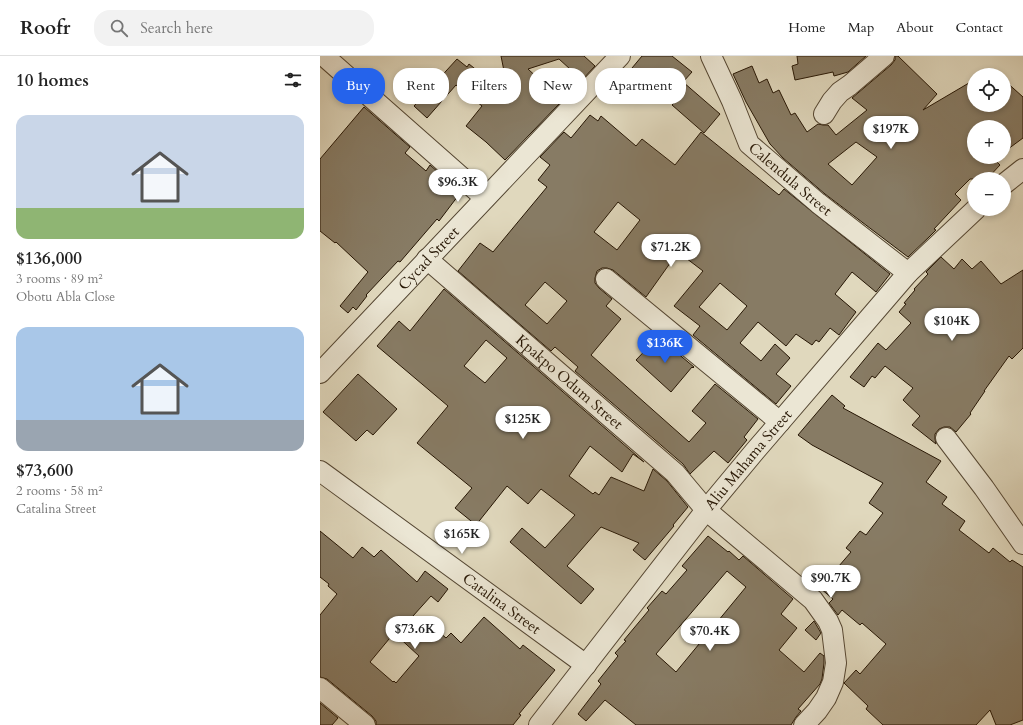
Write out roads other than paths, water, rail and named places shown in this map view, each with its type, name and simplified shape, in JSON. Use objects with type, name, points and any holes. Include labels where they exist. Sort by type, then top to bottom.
[{"type":"street","name":"Cycad Street","points":[[320,373],[620,56]]},
{"type":"street","name":"Calendula Street","points":[[711,56],[732,101],[749,144],[818,203],[908,273]]},
{"type":"street","points":[[824,114],[832,100],[840,92],[884,56]]},
{"type":"street","points":[[324,59],[485,198]]},
{"type":"street","points":[[1011,178],[1023,169]]},
{"type":"street","name":"Aliu Mahama Street","points":[[539,725],[706,510],[780,422],[908,273],[969,216]]},
{"type":"street","name":"Kpakpo Odum Street","points":[[427,259],[675,472],[706,510],[813,600],[828,621],[832,630],[836,663],[834,682],[826,698],[817,711],[804,725]]},
{"type":"street","points":[[606,279],[780,422]]},
{"type":"street","points":[[946,438],[984,488],[1023,544]]},
{"type":"street","name":"Catalina Street","points":[[320,471],[586,665]]},
{"type":"street","points":[[320,688],[365,725]]}]
